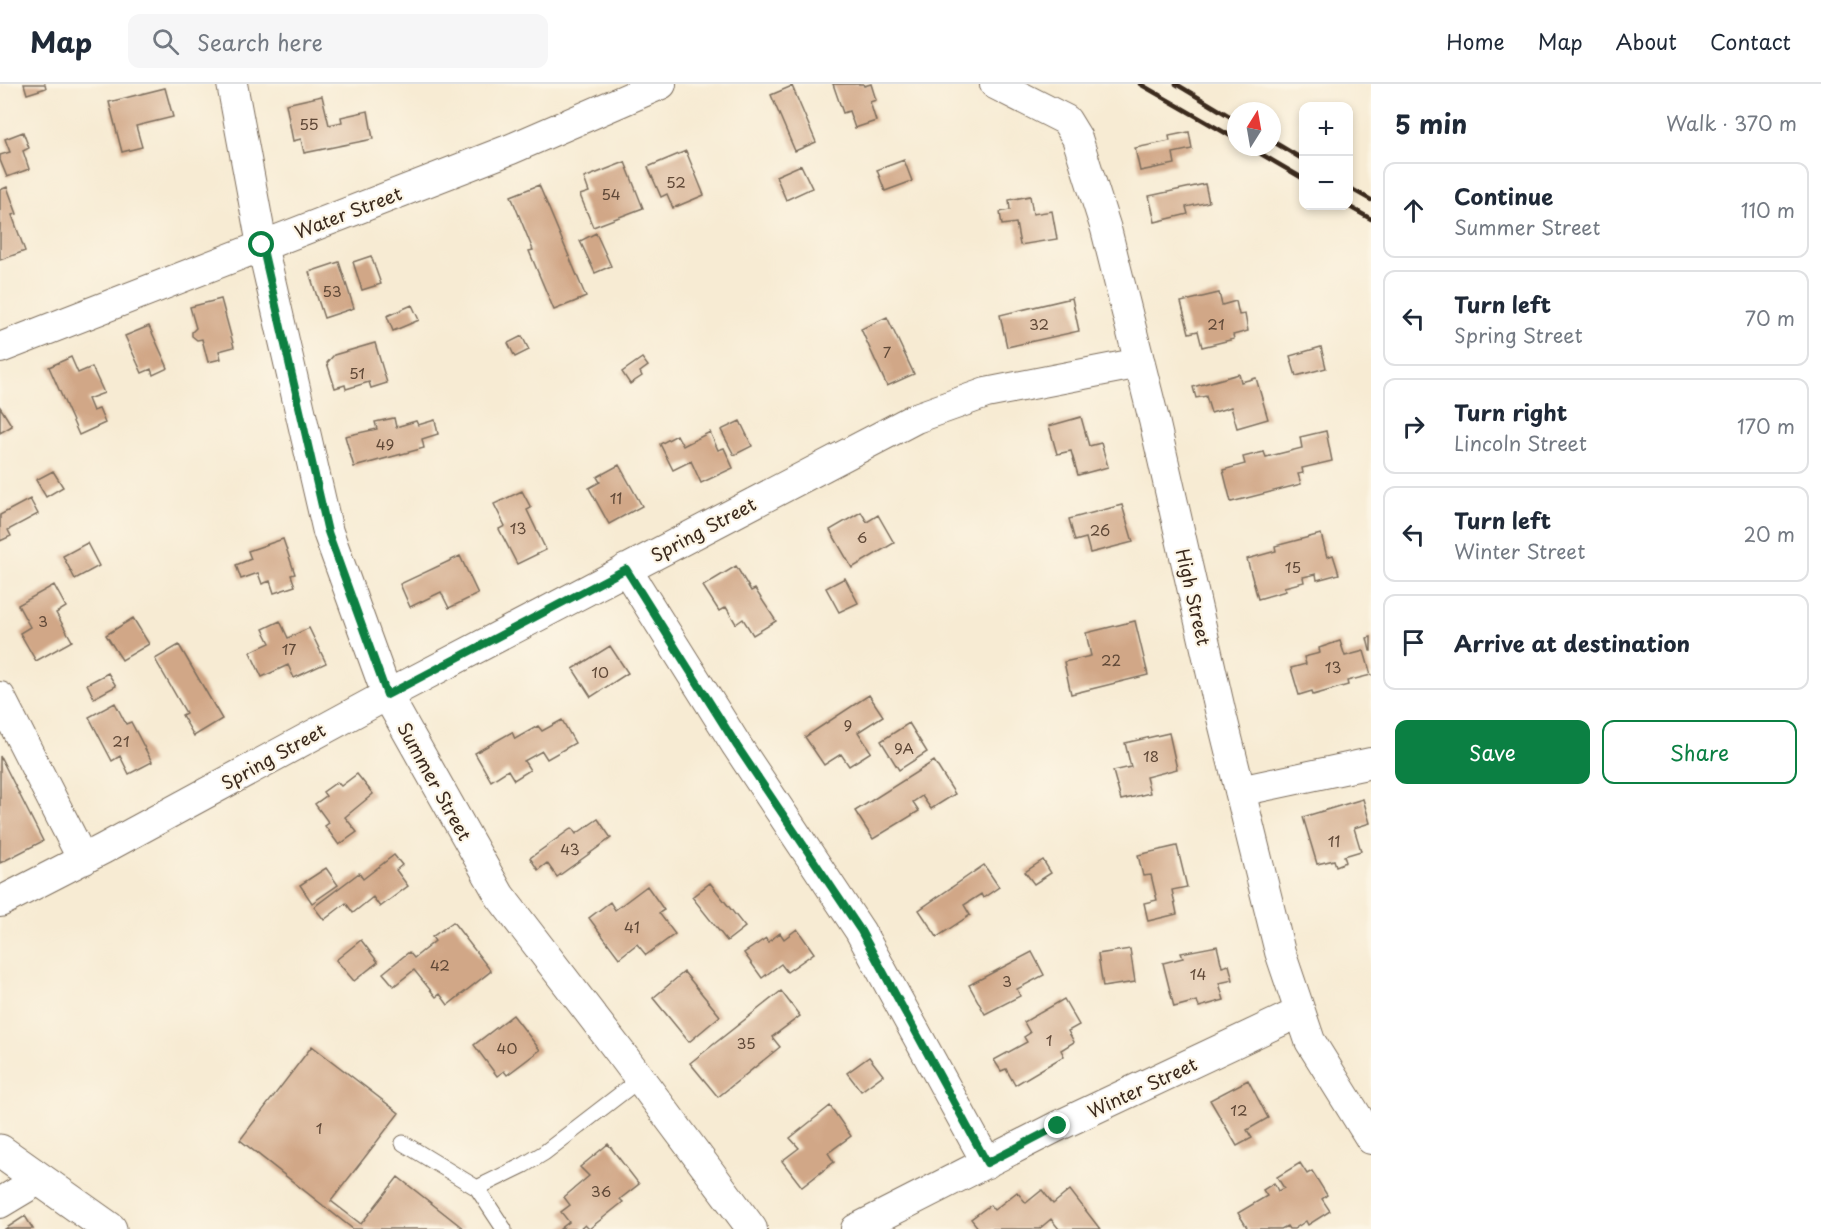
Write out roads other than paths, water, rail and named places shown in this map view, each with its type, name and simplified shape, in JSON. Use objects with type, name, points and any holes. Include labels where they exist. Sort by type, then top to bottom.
[{"type":"main road","points":[[0,1151],[110,1229]]},
{"type":"street","name":"Summer Street","points":[[232,84],[262,245],[328,532],[387,695],[500,897],[752,1229]]},
{"type":"street","name":"Water Street","points":[[0,348],[510,149],[661,84]]},
{"type":"street","name":"High Street","points":[[995,84],[1065,120],[1077,138],[1106,229],[1140,363],[1280,952],[1310,1041],[1371,1139]]},
{"type":"street","name":"Spring Street","points":[[0,903],[387,695],[916,418],[986,393],[1140,363]]},
{"type":"street","points":[[626,569],[737,746],[861,931],[987,1163]]},
{"type":"street","points":[[0,697],[83,860]]},
{"type":"street","points":[[1240,791],[1371,763]]},
{"type":"street","name":"Winter Street","points":[[856,1229],[1058,1126],[1300,1012]]},
{"type":"street","points":[[0,1203],[40,1179]]},
{"type":"lane","points":[[477,1188],[544,1153],[640,1079]]},
{"type":"lane","points":[[403,1143],[477,1188],[504,1229]]},
{"type":"railway","points":[[1140,84],[1227,134]]},
{"type":"railway","points":[[1176,84],[1227,115]]},
{"type":"railway","points":[[1281,146],[1299,157]]},
{"type":"railway","points":[[1264,156],[1299,176]]},
{"type":"railway","points":[[1353,190],[1371,200]]},
{"type":"railway","points":[[1353,209],[1371,219]]}]
